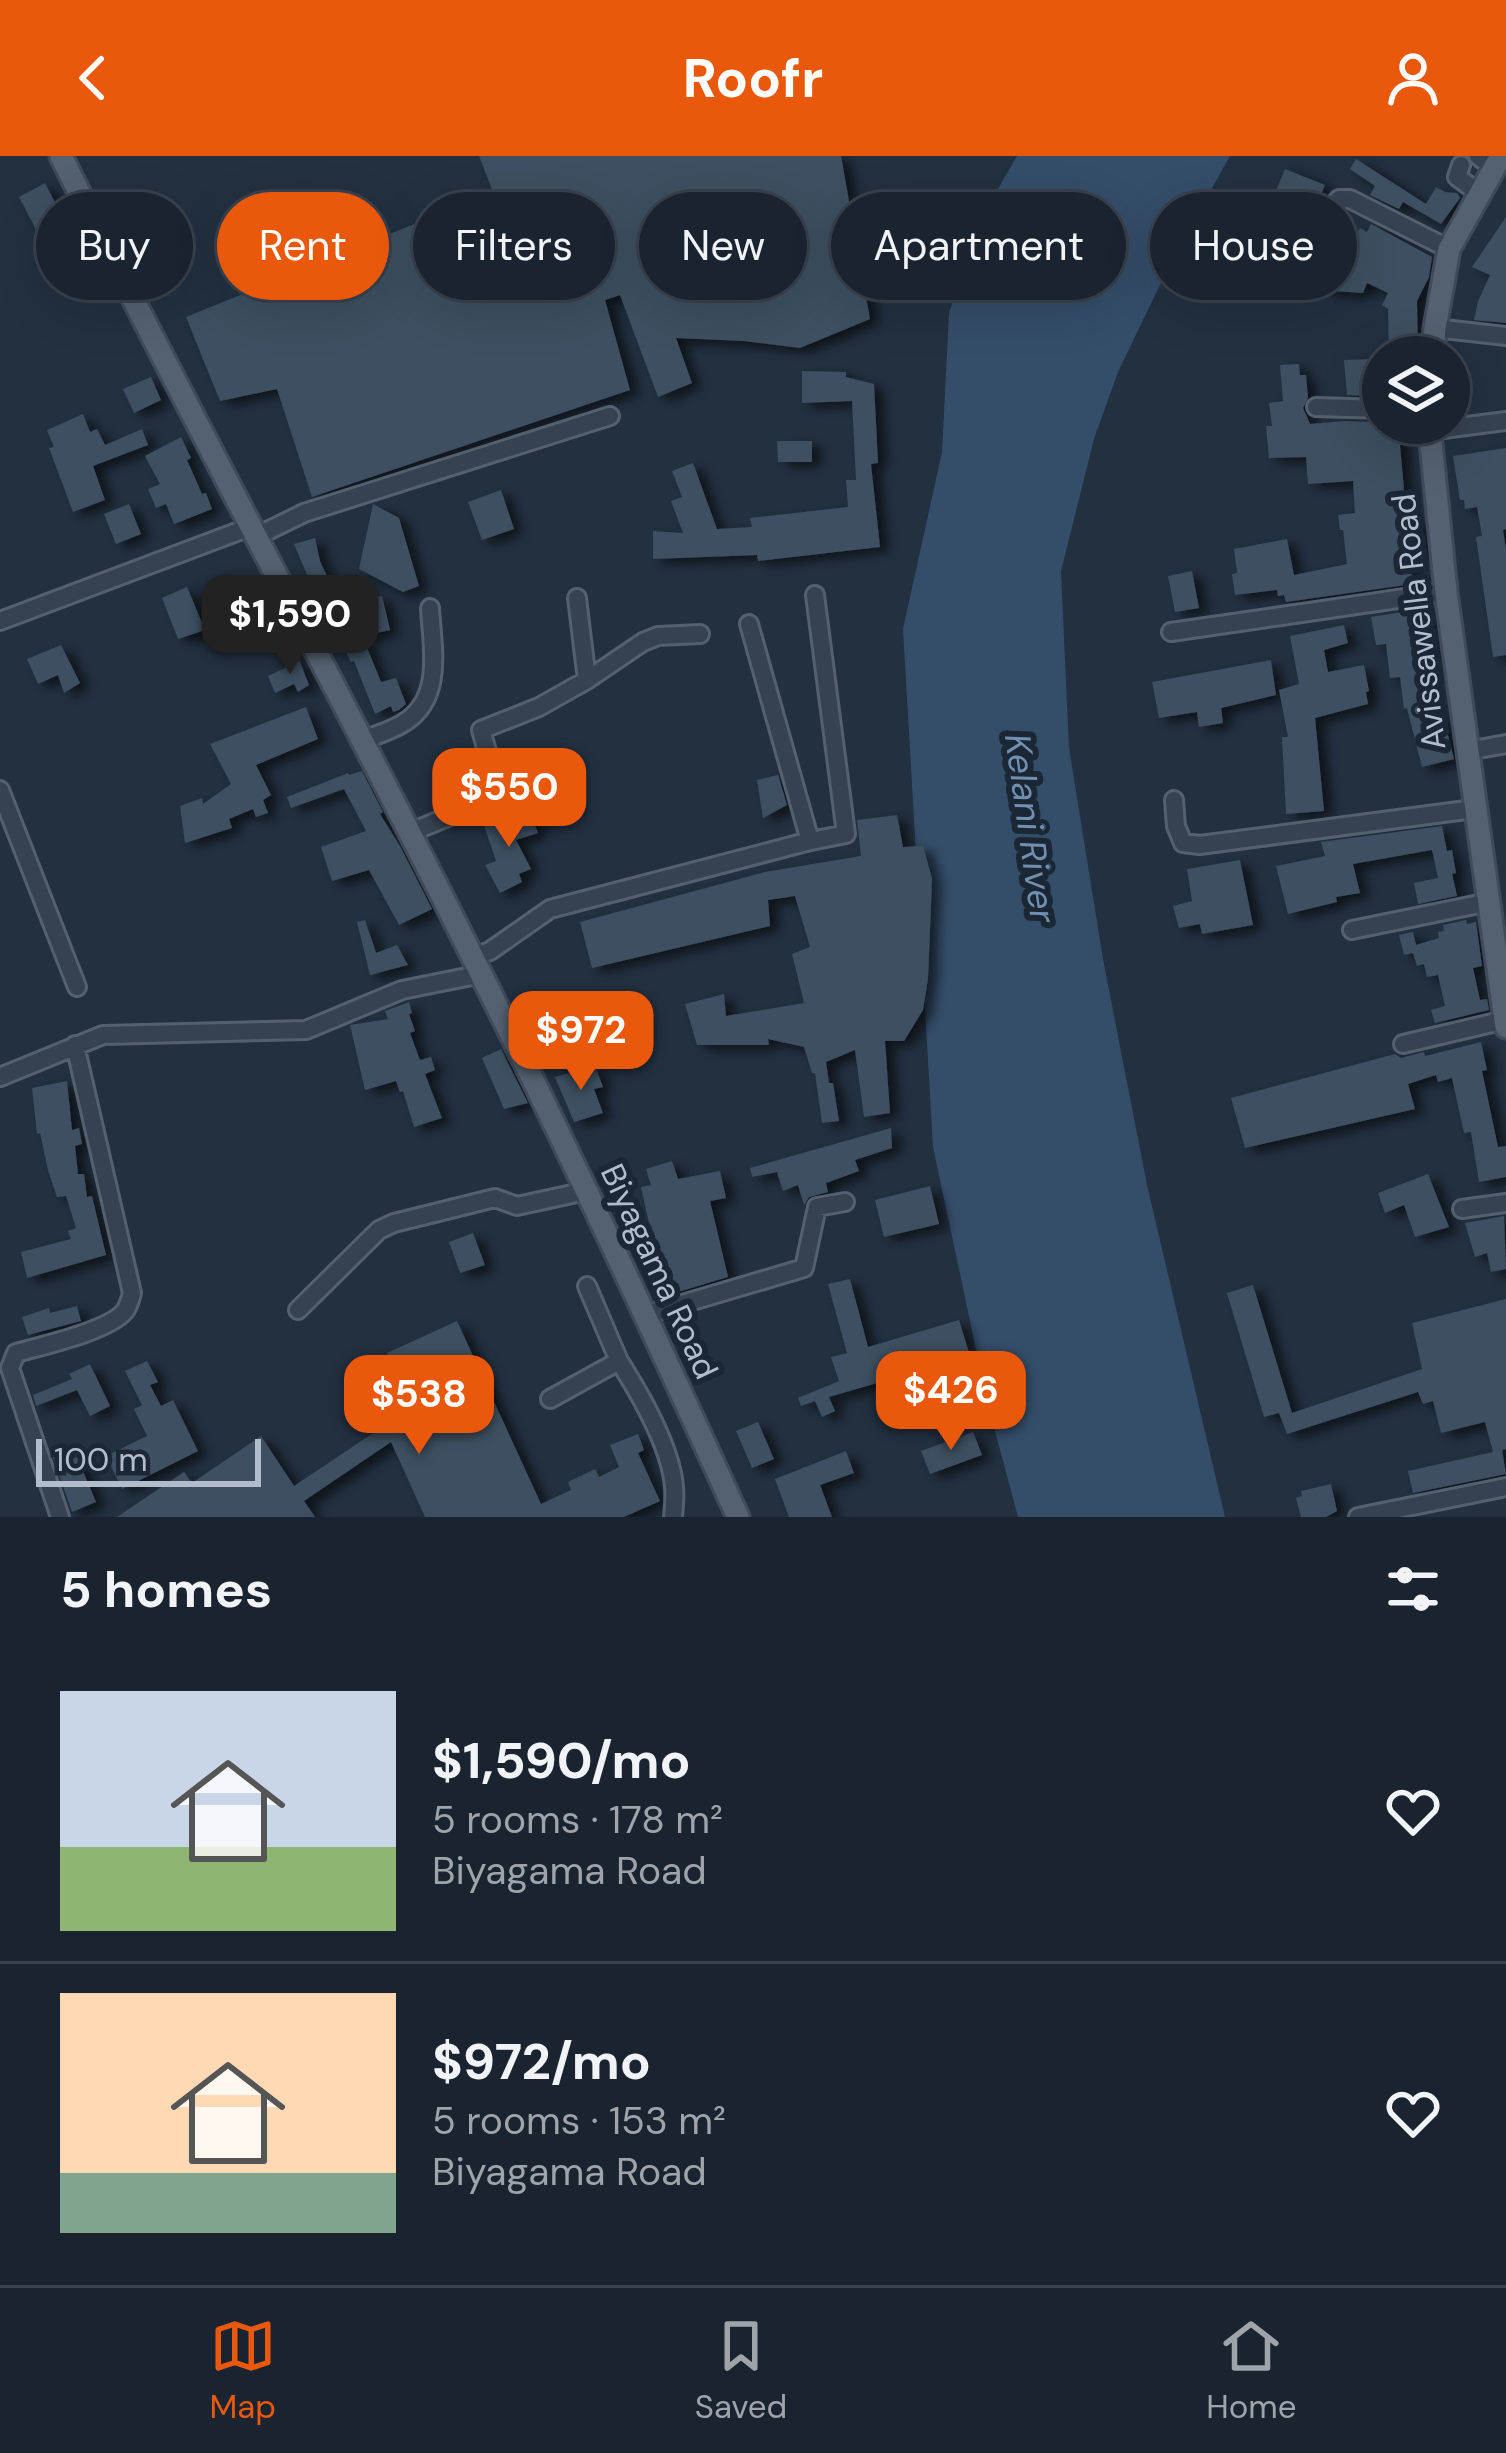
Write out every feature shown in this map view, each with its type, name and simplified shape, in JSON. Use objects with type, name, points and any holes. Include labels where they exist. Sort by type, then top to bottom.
[{"type":"main road","name":"Biyagama Road","points":[[61,156],[477,966],[739,1517]]},
{"type":"main road","points":[[1434,336],[1449,249],[1492,161]]},
{"type":"main road","name":"Avissawella Road","points":[[1430,444],[1474,809],[1501,958],[1505,1018]]},
{"type":"street","points":[[1461,165],[1457,177],[1479,194]]},
{"type":"street","points":[[1357,203],[1449,249]]},
{"type":"street","points":[[1435,328],[1506,336]]},
{"type":"street","points":[[1316,406],[1362,408]]},
{"type":"street","points":[[0,621],[304,513],[610,416]]},
{"type":"street","points":[[1470,424],[1506,421]]},
{"type":"street","points":[[1171,632],[1446,592]]},
{"type":"street","points":[[0,1077],[103,1035],[306,1030],[402,990],[477,966],[490,951],[550,909],[846,834],[815,595]]},
{"type":"street","points":[[577,598],[587,680]]},
{"type":"street","points":[[361,741],[406,722],[424,702],[434,672],[430,608]]},
{"type":"street","points":[[749,624],[810,841],[806,842]]},
{"type":"street","points":[[409,833],[491,799],[496,783],[481,730],[539,707],[643,641],[700,634]]},
{"type":"street","points":[[1467,751],[1506,744]]},
{"type":"street","points":[[0,790],[76,987]]},
{"type":"street","points":[[1174,800],[1183,843],[1200,845],[1474,809]]},
{"type":"street","points":[[1352,930],[1489,902]]},
{"type":"street","points":[[1403,1043],[1505,1018]]},
{"type":"street","points":[[60,1517],[10,1368],[16,1354],[116,1318],[128,1308],[132,1293],[75,1046]]},
{"type":"street","points":[[298,1310],[379,1230],[394,1223],[494,1198],[517,1206],[586,1190]]},
{"type":"street","points":[[645,1315],[804,1268],[818,1207],[845,1202]]},
{"type":"street","points":[[1462,1209],[1506,1203]]},
{"type":"street","points":[[587,1286],[665,1449],[674,1486],[673,1517]]},
{"type":"street","points":[[550,1399],[619,1361]]},
{"type":"street","points":[[1358,1517],[1506,1487]]},
{"type":"water","name":"Kelani River","points":[[1017,156],[1230,156],[1210,192],[1150,192],[1153,300],[1118,372],[1094,439],[1061,571],[1069,748],[1103,959],[1147,1185],[1225,1517],[1018,1517],[987,1401],[933,1147],[903,629],[942,452],[949,313],[953,300],[1126,300],[1126,192],[996,192]]},
{"type":"building","points":[[479,156],[841,156],[847,192],[831,192],[831,300],[867,300],[870,319],[800,348],[676,338],[692,383],[658,397],[620,295],[615,297],[615,192],[493,192]]},
{"type":"building","points":[[1356,159],[1426,204],[1436,187],[1460,198],[1441,224],[1403,202],[1399,209],[1370,195],[1375,186],[1350,169]]},
{"type":"building","points":[[1285,169],[1325,185],[1322,192],[1275,192]]},
{"type":"building","points":[[45,183],[50,192],[36,192],[36,230],[19,197]]},
{"type":"building","points":[[1506,217],[1506,323],[1474,320],[1490,275],[1472,267]]},
{"type":"building","points":[[1371,224],[1432,257],[1429,277],[1417,301],[1418,336],[1389,336],[1388,309],[1382,305],[1388,293],[1367,283],[1363,293],[1357,293],[1357,233],[1360,228],[1367,232]]},
{"type":"building","points":[[413,225],[413,300],[605,300],[630,390],[312,497],[277,389],[220,401],[186,317],[228,300],[389,300],[389,234]]},
{"type":"building","points":[[1362,359],[1362,396],[1347,395],[1344,360]]},
{"type":"building","points":[[1299,364],[1300,375],[1306,375],[1308,398],[1303,408],[1310,424],[1362,422],[1362,444],[1400,444],[1407,523],[1421,521],[1425,550],[1409,552],[1413,584],[1286,602],[1277,590],[1235,595],[1234,549],[1287,539],[1294,575],[1347,564],[1338,515],[1355,513],[1353,481],[1308,484],[1306,457],[1269,458],[1269,403],[1283,401],[1280,365]]},
{"type":"building","points":[[802,371],[846,372],[846,377],[874,384],[878,463],[871,464],[880,547],[758,561],[757,555],[653,559],[653,531],[683,533],[671,501],[682,497],[672,471],[693,463],[717,529],[752,527],[750,518],[848,507],[846,480],[856,480],[852,401],[802,403]]},
{"type":"building","points":[[151,377],[161,400],[134,413],[123,389]]},
{"type":"building","points":[[83,414],[90,432],[97,429],[105,445],[142,429],[148,445],[93,466],[105,500],[73,512],[47,430]]},
{"type":"building","points":[[181,437],[212,509],[174,524],[166,504],[156,508],[148,489],[160,484],[145,456]]},
{"type":"building","points":[[777,441],[812,441],[812,462],[778,462]]},
{"type":"building","points":[[1506,448],[1506,655],[1493,657],[1476,537],[1482,536],[1477,507],[1465,509],[1460,500],[1453,456]]},
{"type":"building","points":[[501,490],[514,529],[482,540],[468,502]]},
{"type":"building","points":[[129,504],[141,534],[116,544],[104,514]]},
{"type":"building","points":[[373,504],[399,518],[419,586],[403,592],[359,569]]},
{"type":"building","points":[[315,538],[332,587],[328,612],[315,617],[302,589],[310,582],[294,544]]},
{"type":"building","points":[[1192,571],[1199,608],[1175,612],[1168,576]]},
{"type":"building","points":[[187,587],[205,630],[178,639],[162,598]]},
{"type":"building","points":[[382,596],[390,630],[364,636],[356,602]]},
{"type":"building","points":[[1426,608],[1433,714],[1442,712],[1454,759],[1422,767],[1404,709],[1400,677],[1390,678],[1386,644],[1376,645],[1371,617]]},
{"type":"building","points":[[1344,625],[1348,643],[1324,650],[1328,672],[1364,665],[1368,704],[1315,718],[1324,811],[1286,814],[1282,737],[1288,737],[1279,690],[1299,684],[1290,636]]},
{"type":"building","points":[[364,640],[381,682],[396,678],[406,704],[399,710],[393,712],[391,706],[375,714],[354,661],[344,649]]},
{"type":"building","points":[[61,645],[80,683],[64,693],[58,675],[38,684],[27,659]]},
{"type":"building","points":[[298,657],[309,685],[298,692],[294,684],[275,693],[268,676]]},
{"type":"building","points":[[1271,660],[1276,695],[1221,708],[1223,723],[1199,727],[1197,712],[1159,718],[1152,682]]},
{"type":"building","points":[[306,707],[318,739],[256,765],[271,795],[263,800],[268,813],[256,817],[253,809],[229,819],[232,828],[185,843],[180,806],[202,798],[203,804],[231,784],[210,744]]},
{"type":"building","points":[[362,771],[432,909],[399,925],[369,870],[332,881],[321,847],[366,831],[344,789],[291,808],[287,797]]},
{"type":"building","points":[[778,775],[787,805],[763,818],[757,780]]},
{"type":"building","points":[[530,813],[538,833],[516,840],[531,869],[519,874],[522,882],[500,893],[485,865],[496,861],[484,825]]},
{"type":"building","points":[[897,815],[903,847],[923,846],[932,879],[923,1010],[904,1041],[885,1041],[890,1113],[864,1117],[855,1050],[826,1062],[839,1121],[822,1123],[815,1073],[804,1047],[768,1039],[769,1045],[697,1045],[685,1004],[724,994],[726,1016],[804,1003],[792,954],[810,947],[795,896],[768,900],[770,926],[592,968],[580,922],[765,872],[861,856],[857,820]]},
{"type":"building","points":[[1442,826],[1447,851],[1452,850],[1457,896],[1418,904],[1414,883],[1438,878],[1432,850],[1353,864],[1360,893],[1288,914],[1276,866],[1325,856],[1321,842]]},
{"type":"building","points":[[1240,860],[1253,925],[1202,934],[1200,924],[1179,928],[1173,906],[1192,901],[1187,869]]},
{"type":"building","points":[[365,920],[376,953],[397,945],[408,965],[370,975],[357,922]]},
{"type":"building","points":[[1466,920],[1467,924],[1476,922],[1482,966],[1473,968],[1480,1000],[1487,999],[1489,1010],[1435,1023],[1431,1010],[1445,1006],[1438,975],[1427,977],[1424,964],[1417,966],[1413,953],[1404,955],[1399,935],[1413,932],[1416,945],[1439,938],[1443,925]]},
{"type":"building","points":[[409,1002],[415,1031],[410,1033],[420,1060],[431,1057],[435,1070],[425,1074],[442,1118],[414,1127],[396,1081],[365,1090],[350,1025],[388,1019],[385,1011]]},
{"type":"building","points":[[1481,1042],[1487,1070],[1482,1071],[1498,1147],[1506,1146],[1506,1177],[1479,1182],[1471,1132],[1464,1133],[1452,1078],[1438,1082],[1436,1075],[1408,1084],[1415,1109],[1245,1148],[1231,1098],[1395,1054],[1401,1058],[1424,1052],[1425,1056]]},
{"type":"building","points":[[501,1049],[528,1103],[504,1109],[482,1058]]},
{"type":"building","points":[[595,1066],[603,1087],[594,1089],[603,1113],[574,1122],[555,1077]]},
{"type":"building","points":[[67,1081],[72,1130],[79,1128],[82,1144],[75,1146],[78,1174],[84,1174],[87,1197],[92,1196],[106,1255],[27,1278],[21,1252],[71,1239],[68,1231],[76,1228],[66,1196],[57,1197],[48,1170],[37,1134],[32,1088]]},
{"type":"building","points":[[891,1128],[892,1148],[855,1160],[859,1171],[826,1183],[828,1192],[809,1197],[804,1205],[798,1185],[783,1191],[777,1172],[752,1177],[750,1168]]},
{"type":"building","points":[[672,1161],[678,1179],[720,1171],[726,1198],[710,1201],[728,1277],[665,1296],[641,1187],[651,1185],[646,1169]]},
{"type":"building","points":[[1428,1174],[1449,1227],[1415,1237],[1404,1205],[1385,1213],[1378,1193]]},
{"type":"building","points":[[930,1186],[939,1224],[884,1237],[875,1200]]},
{"type":"building","points":[[1504,1216],[1506,1269],[1491,1272],[1487,1253],[1475,1257],[1465,1223]]},
{"type":"building","points":[[473,1233],[485,1265],[460,1273],[449,1242]]},
{"type":"building","points":[[850,1279],[868,1347],[959,1320],[970,1356],[829,1397],[835,1411],[822,1417],[815,1401],[801,1406],[798,1398],[839,1381],[831,1357],[847,1353],[828,1284]]},
{"type":"building","points":[[1253,1285],[1292,1413],[1422,1369],[1412,1323],[1506,1299],[1506,1449],[1502,1450],[1506,1474],[1413,1493],[1408,1471],[1493,1452],[1485,1422],[1441,1433],[1433,1401],[1423,1404],[1418,1392],[1287,1434],[1279,1413],[1264,1417],[1227,1293]]},
{"type":"building","points":[[77,1306],[81,1321],[28,1335],[22,1317]]},
{"type":"building","points":[[457,1321],[541,1504],[571,1490],[568,1482],[595,1469],[599,1477],[619,1467],[610,1445],[638,1434],[644,1450],[638,1453],[660,1501],[624,1517],[425,1517],[391,1442],[304,1501],[315,1517],[117,1517],[184,1472],[192,1483],[261,1436],[294,1486],[412,1407],[387,1353]]},
{"type":"building","points":[[147,1361],[158,1382],[150,1385],[161,1406],[173,1400],[198,1451],[122,1489],[106,1456],[147,1436],[134,1409],[142,1405],[125,1371]]},
{"type":"building","points":[[90,1364],[110,1406],[90,1416],[77,1390],[36,1406],[33,1395],[72,1379],[69,1374]]},
{"type":"building","points":[[758,1422],[774,1459],[752,1468],[736,1431]]},
{"type":"building","points":[[973,1432],[982,1455],[930,1474],[921,1451]]},
{"type":"building","points":[[846,1451],[854,1473],[820,1485],[832,1517],[789,1517],[775,1479]]},
{"type":"building","points":[[59,1455],[63,1463],[77,1457],[96,1502],[72,1512],[53,1457]]},
{"type":"building","points":[[1331,1484],[1337,1511],[1326,1517],[1301,1517],[1296,1498],[1302,1496],[1301,1491]]}]
